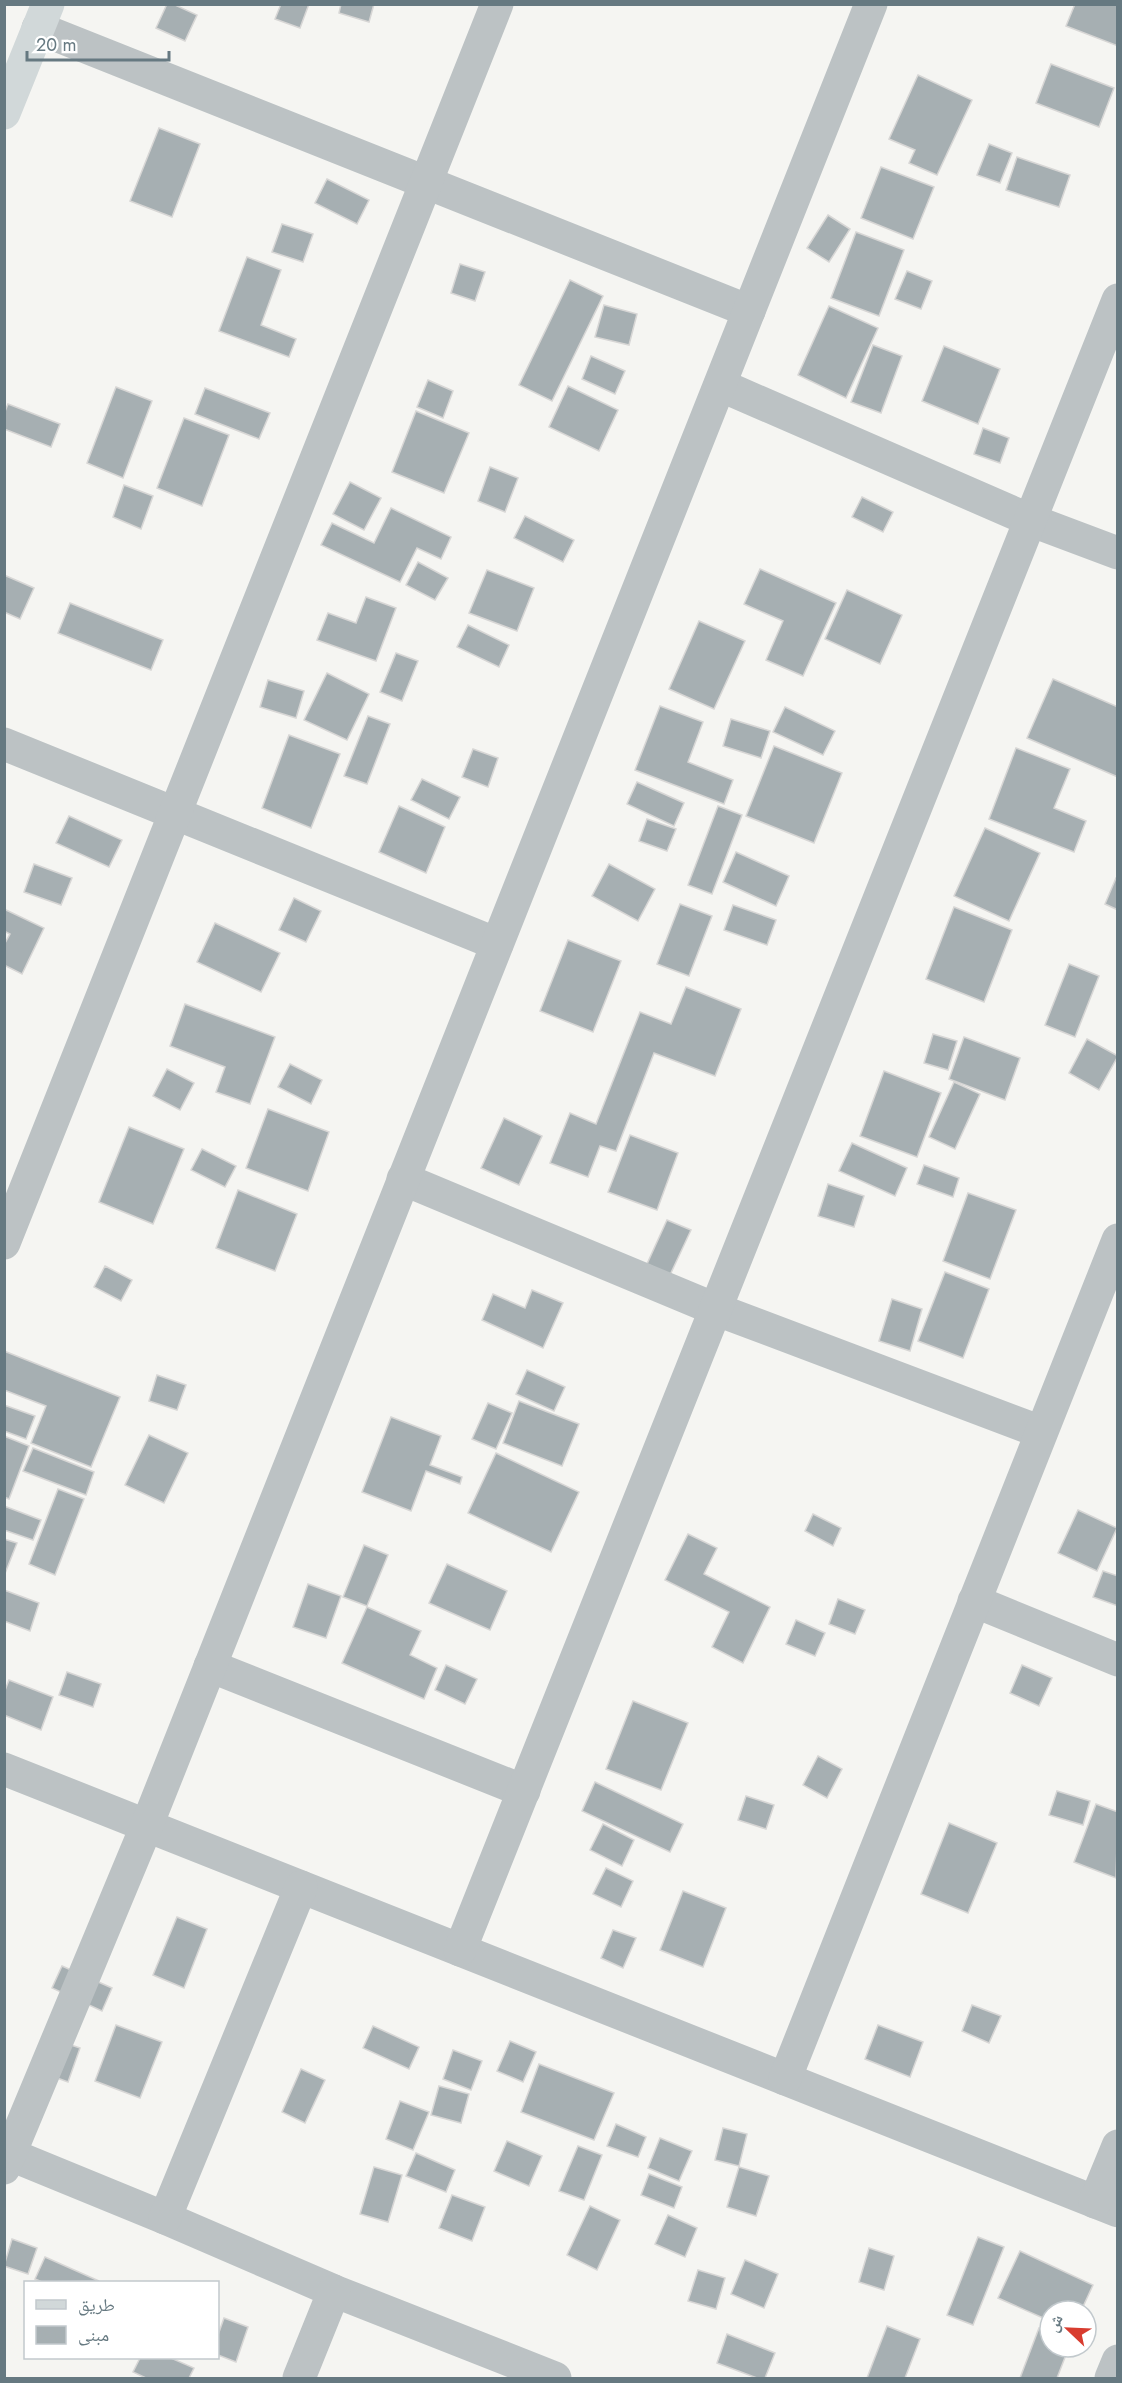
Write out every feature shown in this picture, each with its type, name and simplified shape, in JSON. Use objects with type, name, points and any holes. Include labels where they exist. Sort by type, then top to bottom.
[{"type":"main road","points":[[4,113],[43,16]]},
{"type":"street","points":[[4,1243],[497,4]]},
{"type":"street","points":[[555,2379],[334,2291],[165,2218],[6,2158],[147,1825],[871,4]]},
{"type":"street","points":[[43,16],[427,182],[749,311]]},
{"type":"street","points":[[460,1950],[1118,300]]},
{"type":"street","points":[[720,385],[1030,520],[1118,553]]},
{"type":"street","points":[[4,744],[497,944]]},
{"type":"street","points":[[404,1179],[715,1310],[1041,1432]]},
{"type":"street","points":[[784,2079],[1118,1240]]},
{"type":"street","points":[[974,1601],[1118,1660]]},
{"type":"street","points":[[210,1666],[524,1791]]},
{"type":"street","points":[[4,1768],[1106,2207],[1118,2146]]},
{"type":"street","points":[[165,2218],[301,1887]]},
{"type":"street","points":[[299,2379],[334,2291]]},
{"type":"street","points":[[1111,2379],[1118,2361]]},
{"type":"building","points":[[167,4],[173,4],[197,15],[185,41],[156,28]]},
{"type":"building","points":[[281,4],[309,4],[300,28],[275,19]]},
{"type":"building","points":[[341,4],[374,4],[369,22],[339,13]]},
{"type":"building","points":[[1075,4],[1118,4],[1118,46],[1066,26]]},
{"type":"building","points":[[1051,64],[1114,88],[1099,127],[1036,103]]},
{"type":"building","points":[[918,75],[972,100],[937,175],[909,163],[915,150],[889,139]]},
{"type":"building","points":[[159,128],[200,144],[172,217],[130,201]]},
{"type":"building","points":[[989,144],[1012,153],[1000,183],[977,175]]},
{"type":"building","points":[[1017,157],[1070,175],[1059,207],[1006,190]]},
{"type":"building","points":[[881,167],[934,187],[913,239],[861,218]]},
{"type":"building","points":[[327,179],[369,200],[357,224],[315,203]]},
{"type":"building","points":[[828,215],[850,229],[829,262],[807,248]]},
{"type":"building","points":[[282,224],[313,234],[303,262],[272,252]]},
{"type":"building","points":[[856,232],[904,250],[879,316],[831,298]]},
{"type":"building","points":[[247,257],[281,270],[261,325],[296,339],[289,357],[219,331]]},
{"type":"building","points":[[460,264],[485,272],[475,301],[451,293]]},
{"type":"building","points":[[907,271],[932,281],[921,309],[895,299]]},
{"type":"building","points":[[570,280],[603,296],[552,401],[519,385]]},
{"type":"building","points":[[604,305],[637,314],[629,345],[595,337]]},
{"type":"building","points":[[829,306],[878,328],[846,398],[798,375]]},
{"type":"building","points":[[873,345],[902,356],[881,413],[851,402]]},
{"type":"building","points":[[944,346],[1000,369],[978,424],[922,401]]},
{"type":"building","points":[[591,356],[625,371],[615,394],[582,379]]},
{"type":"building","points":[[428,380],[453,391],[443,418],[417,407]]},
{"type":"building","points":[[568,386],[618,410],[599,451],[549,427]]},
{"type":"building","points":[[116,387],[152,401],[123,478],[87,463]]},
{"type":"building","points":[[205,388],[270,413],[259,439],[195,414]]},
{"type":"building","points":[[8,404],[60,424],[51,447],[4,429],[4,414]]},
{"type":"building","points":[[416,411],[469,433],[444,493],[392,472]]},
{"type":"building","points":[[184,418],[229,435],[202,506],[157,488]]},
{"type":"building","points":[[983,428],[1009,438],[1000,463],[974,454]]},
{"type":"building","points":[[490,467],[518,478],[505,512],[478,501]]},
{"type":"building","points":[[350,482],[381,498],[364,530],[333,514]]},
{"type":"building","points":[[124,485],[153,496],[141,529],[113,517]]},
{"type":"building","points":[[862,497],[893,512],[883,532],[852,517]]},
{"type":"building","points":[[391,508],[451,537],[441,559],[417,548],[400,582],[321,545],[332,523],[374,543]]},
{"type":"building","points":[[525,516],[574,540],[563,562],[514,538]]},
{"type":"building","points":[[418,562],[448,578],[435,600],[406,585]]},
{"type":"building","points":[[760,569],[836,603],[803,676],[766,660],[783,621],[744,604]]},
{"type":"building","points":[[487,570],[534,588],[517,631],[469,613]]},
{"type":"building","points":[[4,575],[34,588],[20,619],[4,612]]},
{"type":"building","points":[[847,590],[902,615],[880,664],[825,639]]},
{"type":"building","points":[[366,597],[396,608],[376,661],[317,640],[328,613],[356,623]]},
{"type":"building","points":[[70,603],[163,640],[151,670],[58,633]]},
{"type":"building","points":[[699,621],[745,641],[714,709],[669,689]]},
{"type":"building","points":[[468,625],[509,645],[499,667],[457,647]]},
{"type":"building","points":[[396,653],[418,661],[402,701],[380,692]]},
{"type":"building","points":[[327,673],[369,694],[347,740],[304,720]]},
{"type":"building","points":[[1053,679],[1118,707],[1118,777],[1027,738]]},
{"type":"building","points":[[268,680],[304,691],[296,718],[260,707]]},
{"type":"building","points":[[660,706],[703,722],[688,762],[733,780],[724,804],[635,770]]},
{"type":"building","points":[[785,707],[835,731],[823,755],[773,732]]},
{"type":"building","points":[[368,716],[390,724],[367,784],[344,776]]},
{"type":"building","points":[[731,719],[770,731],[761,758],[723,746]]},
{"type":"building","points":[[289,735],[340,754],[311,828],[262,808]]},
{"type":"building","points":[[774,746],[842,773],[814,843],[746,816]]},
{"type":"building","points":[[1016,748],[1070,769],[1054,808],[1086,821],[1074,852],[989,819]]},
{"type":"building","points":[[473,749],[498,758],[488,787],[462,777]]},
{"type":"building","points":[[422,779],[460,797],[449,819],[411,800]]},
{"type":"building","points":[[637,782],[684,803],[674,826],[627,804]]},
{"type":"building","points":[[399,806],[445,827],[426,873],[379,852]]},
{"type":"building","points":[[718,806],[742,815],[712,894],[688,885]]},
{"type":"building","points":[[69,816],[122,840],[109,867],[56,843]]},
{"type":"building","points":[[647,819],[676,829],[667,851],[639,841]]},
{"type":"building","points":[[985,828],[1040,853],[1009,921],[954,896]]},
{"type":"building","points":[[736,852],[789,876],[776,906],[723,882]]},
{"type":"building","points":[[34,864],[72,878],[61,905],[24,892]]},
{"type":"building","points":[[609,864],[655,889],[638,921],[592,896]]},
{"type":"building","points":[[1116,878],[1118,879],[1118,910],[1105,904]]},
{"type":"building","points":[[294,898],[321,911],[306,942],[279,930]]},
{"type":"building","points":[[680,904],[712,916],[689,976],[657,964]]},
{"type":"building","points":[[733,905],[776,920],[767,945],[724,930]]},
{"type":"building","points":[[954,907],[1012,930],[984,1002],[926,979]]},
{"type":"building","points":[[4,909],[44,928],[22,974],[4,965],[4,945],[10,934],[4,931]]},
{"type":"building","points":[[215,923],[280,953],[261,992],[197,962]]},
{"type":"building","points":[[568,940],[621,961],[593,1032],[540,1011]]},
{"type":"building","points":[[1069,964],[1099,976],[1075,1037],[1045,1025]]},
{"type":"building","points":[[686,987],[741,1009],[715,1076],[654,1053],[616,1151],[600,1146],[588,1177],[550,1163],[570,1113],[596,1124],[640,1012],[671,1024]]},
{"type":"building","points":[[185,1004],[275,1037],[250,1104],[216,1092],[225,1067],[170,1046]]},
{"type":"building","points":[[933,1034],[957,1041],[948,1070],[924,1063]]},
{"type":"building","points":[[964,1037],[1020,1058],[1005,1100],[949,1079]]},
{"type":"building","points":[[1087,1039],[1118,1056],[1099,1090],[1069,1073]]},
{"type":"building","points":[[290,1064],[322,1080],[311,1104],[278,1087]]},
{"type":"building","points":[[167,1069],[194,1083],[180,1110],[153,1096]]},
{"type":"building","points":[[884,1071],[941,1093],[917,1157],[860,1136]]},
{"type":"building","points":[[954,1082],[980,1094],[955,1149],[929,1137]]},
{"type":"building","points":[[268,1109],[329,1132],[308,1191],[246,1168]]},
{"type":"building","points":[[504,1118],[542,1136],[519,1185],[481,1168]]},
{"type":"building","points":[[129,1127],[184,1149],[153,1224],[99,1202]]},
{"type":"building","points":[[630,1135],[678,1153],[657,1210],[608,1192]]},
{"type":"building","points":[[852,1143],[907,1168],[895,1196],[839,1171]]},
{"type":"building","points":[[202,1149],[236,1166],[225,1187],[191,1170]]},
{"type":"building","points":[[924,1165],[959,1178],[953,1197],[917,1184]]},
{"type":"building","points":[[828,1184],[864,1196],[854,1227],[818,1216]]},
{"type":"building","points":[[238,1190],[297,1214],[275,1271],[216,1248]]},
{"type":"building","points":[[968,1193],[1016,1210],[990,1279],[943,1261]]},
{"type":"building","points":[[667,1220],[691,1230],[670,1275],[647,1264]]},
{"type":"building","points":[[105,1266],[132,1280],[121,1301],[94,1287]]},
{"type":"building","points":[[945,1272],[989,1289],[963,1358],[918,1341]]},
{"type":"building","points":[[532,1290],[563,1303],[543,1348],[482,1320],[493,1294],[525,1308]]},
{"type":"building","points":[[892,1299],[922,1309],[910,1351],[879,1341]]},
{"type":"building","points":[[4,1351],[120,1397],[91,1467],[31,1443],[46,1406],[4,1390]]},
{"type":"building","points":[[527,1370],[565,1387],[554,1411],[516,1394]]},
{"type":"building","points":[[157,1375],[186,1385],[177,1410],[149,1401]]},
{"type":"building","points":[[519,1401],[579,1424],[562,1466],[503,1443]]},
{"type":"building","points":[[488,1403],[512,1413],[496,1449],[472,1439]]},
{"type":"building","points":[[4,1405],[35,1416],[26,1439],[4,1431]]},
{"type":"building","points":[[391,1417],[441,1436],[430,1465],[462,1477],[460,1484],[426,1471],[411,1511],[362,1492]]},
{"type":"building","points":[[149,1435],[188,1453],[164,1503],[125,1485]]},
{"type":"building","points":[[4,1436],[29,1446],[9,1499],[4,1497]]},
{"type":"building","points":[[33,1448],[94,1472],[86,1495],[23,1471]]},
{"type":"building","points":[[496,1453],[579,1492],[551,1552],[468,1513]]},
{"type":"building","points":[[58,1489],[84,1499],[55,1575],[29,1564]]},
{"type":"building","points":[[4,1506],[41,1520],[33,1540],[4,1530]]},
{"type":"building","points":[[1078,1510],[1117,1528],[1097,1571],[1058,1553]]},
{"type":"building","points":[[813,1514],[841,1528],[833,1546],[805,1531]]},
{"type":"building","points":[[688,1534],[717,1548],[704,1574],[770,1607],[743,1663],[712,1647],[729,1612],[665,1580]]},
{"type":"building","points":[[4,1539],[17,1543],[4,1576]]},
{"type":"building","points":[[364,1545],[388,1555],[367,1606],[343,1597]]},
{"type":"building","points":[[447,1564],[507,1591],[490,1630],[429,1603]]},
{"type":"building","points":[[1103,1571],[1118,1576],[1118,1606],[1093,1597]]},
{"type":"building","points":[[308,1584],[341,1596],[326,1638],[293,1627]]},
{"type":"building","points":[[4,1590],[39,1603],[30,1631],[4,1621]]},
{"type":"building","points":[[838,1599],[865,1610],[855,1634],[829,1624]]},
{"type":"building","points":[[367,1607],[421,1631],[410,1655],[437,1668],[424,1699],[342,1663]]},
{"type":"building","points":[[796,1620],[825,1633],[815,1656],[786,1644]]},
{"type":"building","points":[[446,1665],[477,1679],[465,1704],[435,1690]]},
{"type":"building","points":[[1022,1665],[1052,1678],[1039,1706],[1010,1693]]},
{"type":"building","points":[[67,1672],[101,1684],[93,1707],[59,1695]]},
{"type":"building","points":[[9,1680],[53,1697],[41,1730],[4,1715],[4,1693]]},
{"type":"building","points":[[633,1701],[688,1723],[661,1790],[606,1769]]},
{"type":"building","points":[[818,1756],[842,1769],[827,1798],[803,1785]]},
{"type":"building","points":[[595,1782],[683,1824],[670,1852],[582,1811]]},
{"type":"building","points":[[1057,1791],[1090,1801],[1083,1825],[1049,1815]]},
{"type":"building","points":[[746,1796],[774,1805],[766,1829],[738,1820]]},
{"type":"building","points":[[1096,1804],[1118,1812],[1116,1878],[1074,1862]]},
{"type":"building","points":[[949,1823],[997,1843],[968,1913],[921,1894]]},
{"type":"building","points":[[603,1824],[634,1840],[622,1866],[590,1850]]},
{"type":"building","points":[[606,1868],[633,1881],[621,1907],[593,1894]]},
{"type":"building","points":[[683,1891],[726,1908],[703,1967],[660,1950]]},
{"type":"building","points":[[177,1917],[207,1929],[184,1988],[153,1975]]},
{"type":"building","points":[[613,1930],[636,1938],[623,1968],[601,1958]]},
{"type":"building","points":[[62,1966],[112,1988],[102,2011],[52,1988]]},
{"type":"building","points":[[972,2005],[1001,2016],[989,2043],[962,2031]]},
{"type":"building","points":[[116,2025],[162,2042],[140,2098],[95,2081]]},
{"type":"building","points":[[878,2025],[923,2042],[910,2077],[865,2059]]},
{"type":"building","points":[[373,2026],[419,2047],[409,2069],[363,2048]]},
{"type":"building","points":[[53,2039],[80,2048],[68,2082],[41,2072]]},
{"type":"building","points":[[510,2041],[536,2052],[523,2082],[497,2071]]},
{"type":"building","points":[[453,2050],[482,2061],[471,2090],[443,2079]]},
{"type":"building","points":[[539,2064],[614,2093],[594,2140],[521,2112]]},
{"type":"building","points":[[301,2069],[325,2080],[305,2123],[282,2112]]},
{"type":"building","points":[[439,2086],[469,2094],[461,2123],[431,2115]]},
{"type":"building","points":[[400,2101],[429,2112],[413,2150],[386,2139]]},
{"type":"building","points":[[616,2124],[646,2137],[638,2157],[607,2146]]},
{"type":"building","points":[[723,2128],[747,2134],[739,2166],[715,2160]]},
{"type":"building","points":[[660,2138],[692,2151],[679,2181],[648,2168]]},
{"type":"building","points":[[507,2141],[542,2156],[529,2186],[494,2171]]},
{"type":"building","points":[[578,2146],[602,2155],[584,2200],[559,2191]]},
{"type":"building","points":[[416,2153],[455,2170],[446,2192],[406,2176]]},
{"type":"building","points":[[374,2167],[402,2175],[388,2222],[360,2214]]},
{"type":"building","points":[[739,2167],[769,2176],[756,2216],[727,2207]]},
{"type":"building","points":[[649,2174],[682,2187],[674,2208],[641,2195]]},
{"type":"building","points":[[452,2195],[485,2207],[472,2241],[439,2228]]},
{"type":"building","points":[[590,2206],[620,2220],[597,2270],[567,2255]]},
{"type":"building","points":[[668,2215],[697,2228],[685,2257],[655,2244]]},
{"type":"building","points":[[978,2237],[1004,2247],[973,2325],[947,2315]]},
{"type":"building","points":[[12,2239],[37,2248],[28,2274],[4,2266]]},
{"type":"building","points":[[869,2248],[894,2256],[884,2290],[859,2282]]},
{"type":"building","points":[[1020,2251],[1093,2285],[1087,2299],[1038,2299],[1038,2316],[998,2298]]},
{"type":"building","points":[[45,2257],[99,2281],[40,2281],[35,2279]]},
{"type":"building","points":[[745,2260],[778,2274],[764,2308],[731,2294]]},
{"type":"building","points":[[698,2270],[725,2278],[716,2309],[688,2301]]},
{"type":"building","points":[[224,2318],[248,2327],[236,2362],[219,2355],[219,2332]]},
{"type":"building","points":[[887,2326],[920,2339],[905,2378],[867,2378]]},
{"type":"building","points":[[1038,2331],[1038,2359],[1064,2359],[1057,2378],[1020,2378]]},
{"type":"building","points":[[727,2334],[775,2353],[765,2378],[757,2378],[717,2363]]},
{"type":"building","points":[[140,2359],[173,2359],[194,2368],[189,2378],[146,2378],[133,2372]]}]
